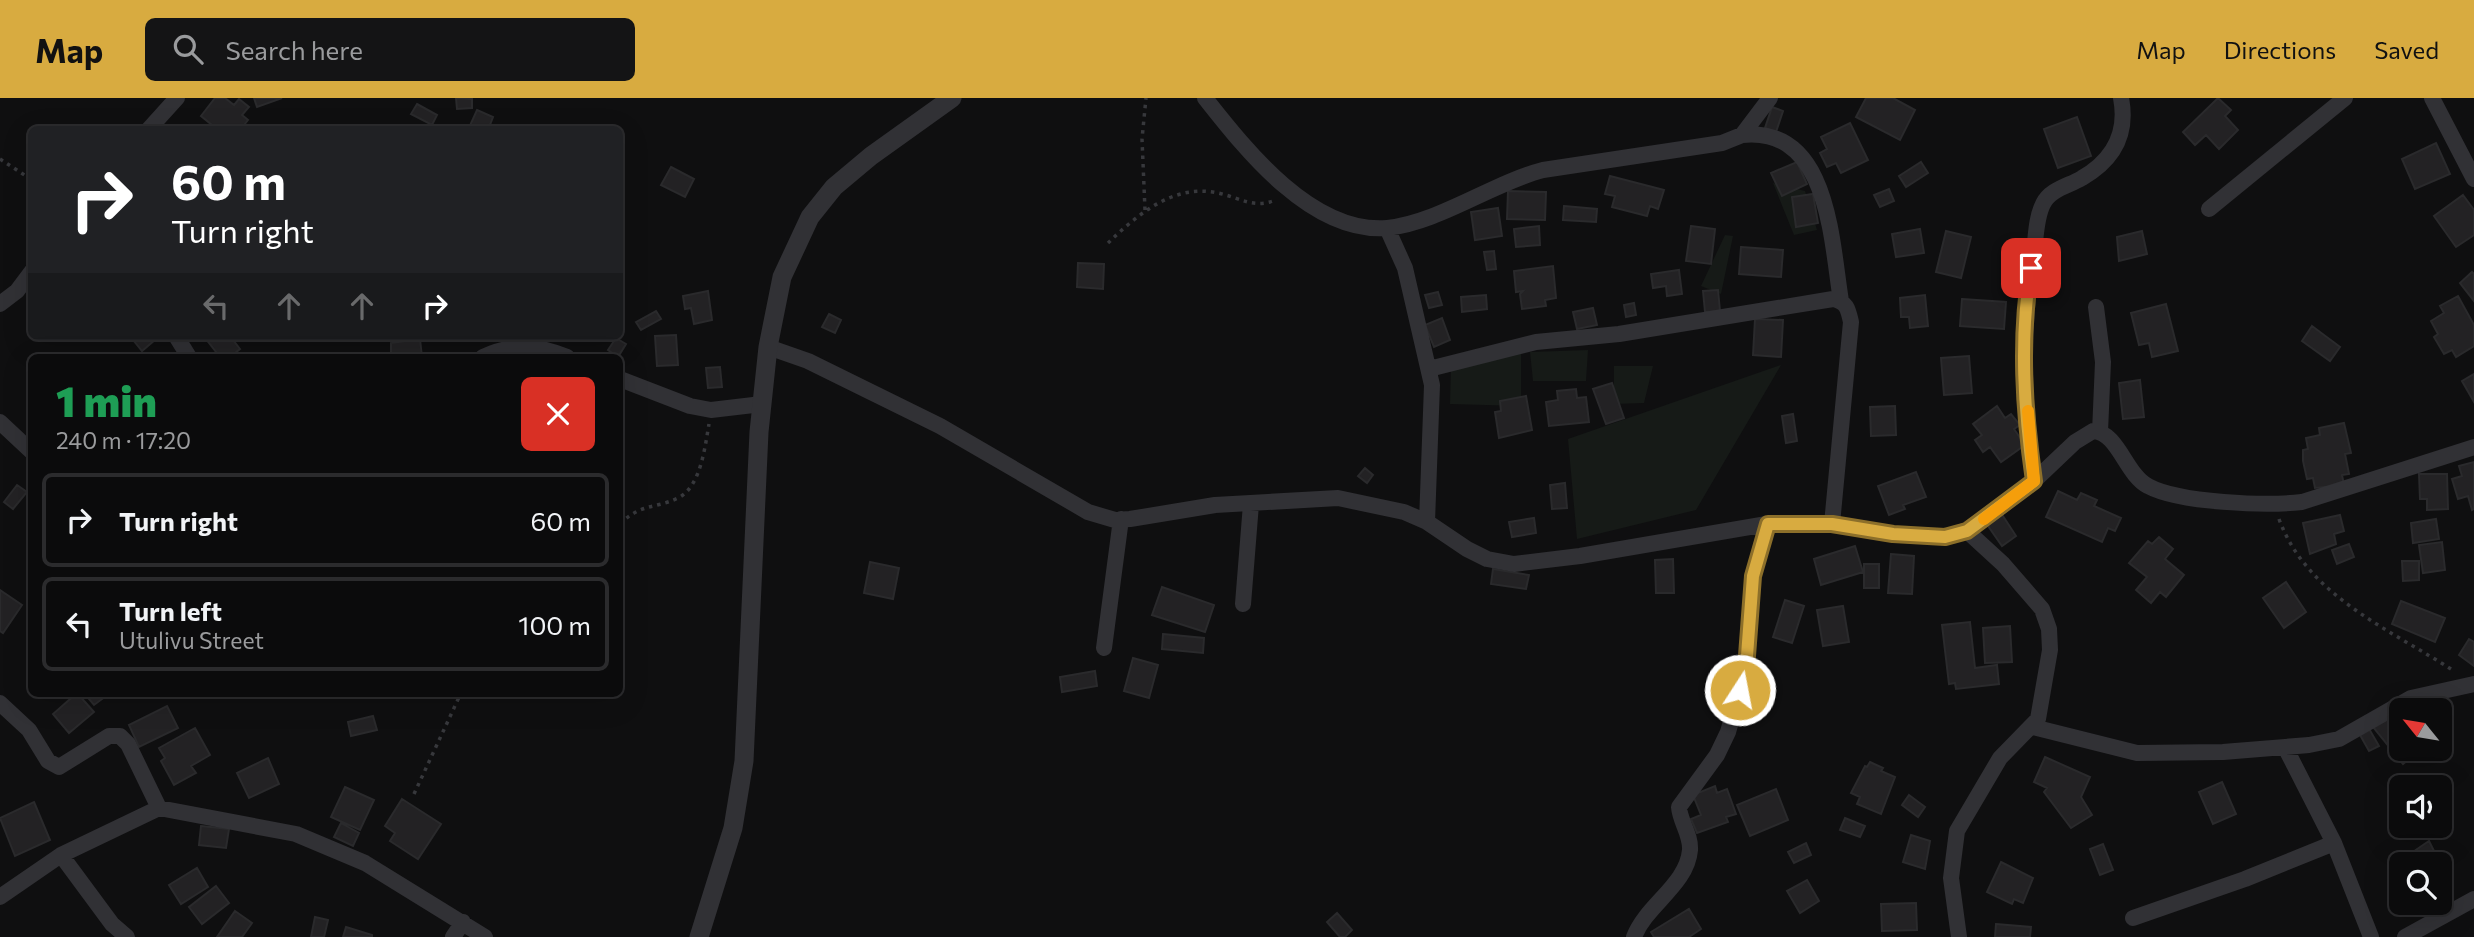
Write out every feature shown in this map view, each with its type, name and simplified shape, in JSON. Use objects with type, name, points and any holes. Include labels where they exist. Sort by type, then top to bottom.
[{"type":"street","points":[[152,126],[177,98]]},
{"type":"street","points":[[699,937],[733,828],[744,761],[762,404],[768,347],[782,278],[793,248],[810,217],[834,187],[871,156],[952,98]]},
{"type":"street","points":[[1205,98],[1260,166],[1294,193],[1340,219],[1387,228],[1453,207],[1521,176],[1574,164],[1722,144],[1742,135],[1768,134],[1801,155],[1824,195],[1840,300]]},
{"type":"street","points":[[1742,135],[1770,98]]},
{"type":"street","points":[[2034,481],[2023,363],[2024,311],[2038,219],[2043,203],[2051,194],[2082,178],[2114,151],[2121,138],[2121,98]]},
{"type":"street","points":[[2209,209],[2345,98]]},
{"type":"street","points":[[2432,98],[2474,179]]},
{"type":"street","points":[[1387,228],[1405,268],[1432,385],[1427,522]]},
{"type":"street","points":[[0,304],[17,291],[28,276]]},
{"type":"street","points":[[1429,369],[1536,342],[1619,334],[1840,300],[1847,306],[1851,322],[1832,524]]},
{"type":"street","points":[[2096,306],[2103,362],[2100,432]]},
{"type":"street","points":[[491,354],[513,346],[545,348],[560,354]]},
{"type":"street","points":[[768,347],[808,361],[940,426],[1076,506],[1121,519],[1215,505],[1338,498],[1404,512],[1427,522],[1487,559],[1514,564],[1580,556],[1768,524],[1832,524],[1924,538],[1945,537],[1967,531],[2034,481],[2086,433],[2100,432],[2107,436],[2138,480],[2151,488],[2188,497],[2274,505],[2302,502],[2474,447]]},
{"type":"street","points":[[623,380],[677,402],[711,410],[762,404]]},
{"type":"street","points":[[0,422],[28,448]]},
{"type":"street","points":[[1243,604],[1251,504]]},
{"type":"street","points":[[1104,648],[1121,519]]},
{"type":"street","points":[[1634,937],[1642,920],[1674,885],[1687,862],[1690,839],[1679,807],[1717,755],[1728,732],[1746,669],[1753,576],[1768,524]]},
{"type":"street","points":[[1959,937],[1951,878],[1957,831],[2000,758],[2033,727],[2042,711],[2050,650],[2049,629],[2042,609],[2003,564],[1967,531]]},
{"type":"street","points":[[2033,727],[2137,753],[2223,752],[2285,747],[2339,739],[2412,698],[2474,684]]},
{"type":"street","points":[[0,703],[29,730],[48,761],[59,767],[109,736],[120,736],[128,744],[159,808]]},
{"type":"street","points":[[2285,747],[2334,843],[2371,937]]},
{"type":"street","points":[[0,897],[61,855],[159,808],[296,834],[365,863],[485,937]]},
{"type":"street","points":[[2133,918],[2245,879],[2334,843]]},
{"type":"street","points":[[61,855],[112,924],[127,937]]},
{"type":"street","points":[[2405,937],[2474,900]]},
{"type":"street","points":[[453,937],[463,922]]},
{"type":"path","points":[[1145,210],[1142,139],[1146,98]]},
{"type":"path","points":[[0,159],[28,177]]},
{"type":"path","points":[[1108,243],[1145,210],[1160,201],[1203,192],[1217,193],[1257,205],[1294,193]]},
{"type":"path","points":[[623,522],[642,507],[677,498],[687,492],[697,474],[711,410]]},
{"type":"path","points":[[2274,505],[2295,552],[2327,586],[2383,630],[2474,684]]},
{"type":"path","points":[[414,794],[459,697]]},
{"type":"shaded area","points":[[1773,183],[1805,191],[1817,230],[1794,235]]},
{"type":"shaded area","points":[[1725,235],[1733,236],[1721,294],[1701,286]]},
{"type":"shaded area","points":[[1521,345],[1521,406],[1450,404],[1451,367]]},
{"type":"shaded area","points":[[1588,350],[1586,381],[1533,381],[1530,352]]},
{"type":"shaded area","points":[[1781,365],[1696,510],[1577,539],[1568,439]]},
{"type":"shaded area","points":[[1614,366],[1653,366],[1644,403],[1614,404]]},
{"type":"building","points":[[215,98],[225,98],[234,105],[239,99],[249,107],[242,115],[248,120],[243,126],[211,126],[201,116]]},
{"type":"building","points":[[254,98],[282,98],[257,107]]},
{"type":"building","points":[[456,98],[472,99],[472,108],[457,109]]},
{"type":"building","points":[[1866,98],[1893,98],[1915,110],[1900,140],[1856,117]]},
{"type":"building","points":[[2218,98],[2231,110],[2225,116],[2238,130],[2219,149],[2206,135],[2195,145],[2183,132]]},
{"type":"building","points":[[417,104],[437,115],[432,125],[411,114]]},
{"type":"building","points":[[1772,107],[1783,111],[1776,132],[1765,128]]},
{"type":"building","points":[[477,110],[493,117],[490,126],[470,126]]},
{"type":"building","points":[[2077,117],[2091,156],[2058,168],[2044,129]]},
{"type":"building","points":[[1850,123],[1868,160],[1841,173],[1836,163],[1827,167],[1820,153],[1827,149],[1821,137]]},
{"type":"building","points":[[2436,143],[2450,174],[2415,189],[2402,159]]},
{"type":"building","points":[[1797,162],[1807,184],[1782,196],[1771,173]]},
{"type":"building","points":[[1921,162],[1928,173],[1906,187],[1899,176]]},
{"type":"building","points":[[671,167],[694,179],[685,197],[661,185]]},
{"type":"building","points":[[1610,176],[1664,190],[1658,209],[1650,206],[1647,216],[1612,207],[1615,196],[1605,194]]},
{"type":"building","points":[[1889,189],[1894,201],[1880,207],[1874,195]]},
{"type":"building","points":[[1508,191],[1546,192],[1545,220],[1507,219]]},
{"type":"building","points":[[1813,194],[1818,223],[1796,227],[1792,197]]},
{"type":"building","points":[[2463,195],[2474,210],[2474,235],[2456,247],[2434,216]]},
{"type":"building","points":[[1564,206],[1597,209],[1596,222],[1563,220]]},
{"type":"building","points":[[1498,208],[1502,236],[1475,240],[1471,212]]},
{"type":"building","points":[[1539,226],[1540,245],[1516,247],[1514,229]]},
{"type":"building","points":[[1691,226],[1715,229],[1711,264],[1686,261]]},
{"type":"building","points":[[1920,229],[1924,253],[1896,257],[1892,234]]},
{"type":"building","points":[[1946,231],[1971,237],[1961,278],[1936,272]]},
{"type":"building","points":[[2142,231],[2147,254],[2119,261],[2117,237]]},
{"type":"building","points":[[1741,247],[1783,250],[1781,277],[1739,274]]},
{"type":"building","points":[[1494,251],[1496,269],[1487,270],[1484,252]]},
{"type":"building","points":[[1078,263],[1104,264],[1103,289],[1077,287]]},
{"type":"building","points":[[1553,266],[1556,298],[1545,300],[1546,306],[1522,309],[1520,294],[1523,291],[1516,292],[1514,271]]},
{"type":"building","points":[[1679,270],[1682,294],[1667,296],[1666,286],[1653,288],[1651,274]]},
{"type":"building","points":[[2472,272],[2474,274],[2474,301],[2460,283]]},
{"type":"building","points":[[1718,290],[1720,311],[1705,312],[1703,291]]},
{"type":"building","points":[[708,291],[712,320],[694,324],[691,308],[685,309],[683,296]]},
{"type":"building","points":[[1438,292],[1442,305],[1429,308],[1425,295]]},
{"type":"building","points":[[1486,295],[1487,309],[1462,312],[1461,297]]},
{"type":"building","points":[[1925,295],[1928,326],[1910,328],[1909,317],[1901,317],[1900,298]]},
{"type":"building","points":[[2458,296],[2474,325],[2474,346],[2456,357],[2452,350],[2444,354],[2434,337],[2438,334],[2431,321],[2444,313],[2440,306]]},
{"type":"building","points":[[1962,299],[2006,302],[2004,329],[1960,326]]},
{"type":"building","points":[[1634,303],[1636,315],[1626,317],[1624,305]]},
{"type":"building","points":[[2166,304],[2178,351],[2152,357],[2149,343],[2139,345],[2131,313]]},
{"type":"building","points":[[1593,308],[1597,325],[1577,329],[1573,312]]},
{"type":"building","points":[[656,311],[661,319],[641,330],[636,322]]},
{"type":"building","points":[[829,314],[841,320],[835,333],[822,327]]},
{"type":"building","points":[[1442,318],[1450,340],[1434,347],[1425,325]]},
{"type":"building","points":[[1755,319],[1783,320],[1781,357],[1753,355]]},
{"type":"building","points":[[2312,326],[2340,347],[2330,361],[2302,341]]},
{"type":"building","points":[[676,335],[678,365],[657,366],[655,336]]},
{"type":"building","points":[[135,340],[155,340],[142,351]]},
{"type":"building","points":[[207,340],[233,340],[240,349],[234,354],[218,354]]},
{"type":"building","points":[[420,340],[422,354],[391,354],[391,343]]},
{"type":"building","points":[[615,340],[626,344],[620,354],[608,350]]},
{"type":"building","points":[[1969,356],[1972,393],[1944,395],[1941,358]]},
{"type":"building","points":[[720,367],[722,387],[708,388],[706,368]]},
{"type":"building","points":[[2474,374],[2474,402],[2462,381]]},
{"type":"building","points":[[2140,380],[2144,417],[2123,419],[2119,383]]},
{"type":"building","points":[[1612,383],[1624,418],[1606,424],[1593,389]]},
{"type":"building","points":[[1576,389],[1577,398],[1586,397],[1589,422],[1549,426],[1546,402],[1558,400],[1557,391]]},
{"type":"building","points":[[1526,396],[1532,430],[1499,438],[1495,412],[1501,411],[1500,401]]},
{"type":"building","points":[[1895,406],[1896,435],[1871,436],[1870,407]]},
{"type":"building","points":[[1997,406],[2005,418],[2011,414],[2020,425],[2014,429],[2025,445],[2001,462],[1990,447],[1983,452],[1975,440],[1982,435],[1973,424]]},
{"type":"building","points":[[1793,414],[1797,441],[1786,443],[1782,416]]},
{"type":"building","points":[[2344,423],[2351,453],[2345,454],[2349,474],[2342,475],[2344,485],[2315,488],[2313,478],[2307,479],[2303,461],[2303,450],[2308,449],[2306,438],[2320,435],[2319,428]]},
{"type":"building","points":[[2474,462],[2472,510],[2468,496],[2458,499],[2452,479],[2462,476],[2459,466]]},
{"type":"building","points":[[1365,468],[1373,475],[1367,483],[1358,476]]},
{"type":"building","points":[[1916,472],[1926,497],[1903,505],[1905,509],[1889,515],[1878,486]]},
{"type":"building","points":[[2419,474],[2447,474],[2448,509],[2427,510],[2427,499],[2420,499]]},
{"type":"building","points":[[1565,483],[1567,508],[1552,509],[1550,485]]},
{"type":"building","points":[[17,485],[27,492],[13,509],[4,502]]},
{"type":"building","points":[[2058,491],[2077,500],[2081,493],[2097,500],[2094,506],[2121,518],[2115,531],[2108,528],[2102,542],[2046,517]]},
{"type":"building","points":[[2001,513],[2016,536],[2002,546],[1986,523]]},
{"type":"building","points":[[2340,515],[2344,531],[2334,534],[2336,544],[2310,554],[2303,523]]},
{"type":"building","points":[[1534,518],[1536,533],[1512,537],[1509,522]]},
{"type":"building","points":[[2436,519],[2439,539],[2413,543],[2411,523]]},
{"type":"building","points":[[2159,537],[2173,549],[2165,559],[2184,575],[2166,597],[2160,592],[2151,603],[2136,590],[2147,577],[2129,563],[2148,541],[2152,544]]},
{"type":"building","points":[[2442,542],[2445,570],[2423,573],[2419,545]]},
{"type":"building","points":[[2349,544],[2354,557],[2337,564],[2332,550]]},
{"type":"building","points":[[1855,546],[1863,572],[1821,585],[1814,559]]},
{"type":"building","points":[[1891,554],[1914,556],[1912,594],[1888,593]]},
{"type":"building","points":[[1673,559],[1674,593],[1656,593],[1655,560]]},
{"type":"building","points":[[2402,561],[2419,561],[2419,580],[2403,581]]},
{"type":"building","points":[[870,562],[899,568],[893,599],[864,593]]},
{"type":"building","points":[[1864,564],[1879,564],[1879,588],[1864,588]]},
{"type":"building","points":[[1493,569],[1529,575],[1526,589],[1491,584]]},
{"type":"building","points":[[2286,582],[2306,612],[2284,628],[2263,598]]},
{"type":"building","points":[[1162,587],[1214,605],[1205,632],[1152,615]]},
{"type":"building","points":[[0,590],[22,605],[3,633],[0,631]]},
{"type":"building","points":[[1785,600],[1804,606],[1792,643],[1773,637]]},
{"type":"building","points":[[2401,601],[2445,618],[2435,642],[2392,624]]},
{"type":"building","points":[[1843,606],[1849,642],[1823,646],[1817,610]]},
{"type":"building","points":[[1970,622],[1975,668],[1997,665],[1999,684],[1956,689],[1955,683],[1949,684],[1942,625]]},
{"type":"building","points":[[2010,626],[2012,662],[1985,663],[1983,628]]},
{"type":"building","points":[[1163,634],[1204,638],[1203,653],[1162,649]]},
{"type":"building","points":[[2469,639],[2474,642],[2474,666],[2459,655]]},
{"type":"building","points":[[1133,658],[1158,665],[1149,698],[1124,691]]},
{"type":"building","points":[[1095,671],[1097,686],[1062,692],[1060,677]]},
{"type":"building","points":[[72,697],[81,697],[94,712],[69,733],[53,714]]},
{"type":"building","points":[[87,697],[105,697],[94,705]]},
{"type":"building","points":[[167,706],[178,728],[139,747],[129,725]]},
{"type":"building","points":[[2389,715],[2389,747],[2373,727]]},
{"type":"building","points":[[373,716],[377,730],[351,736],[348,722]]},
{"type":"building","points":[[2368,727],[2379,746],[2369,751],[2359,733]]},
{"type":"building","points":[[195,728],[210,755],[191,766],[196,773],[174,785],[161,761],[165,758],[159,748]]},
{"type":"building","points":[[2045,757],[2090,777],[2081,797],[2092,815],[2071,828],[2044,792],[2047,788],[2034,782]]},
{"type":"building","points":[[268,758],[279,784],[249,798],[237,773]]},
{"type":"building","points":[[1870,762],[1895,777],[1881,814],[1857,804],[1860,797],[1851,793],[1865,766]]},
{"type":"building","points":[[2222,782],[2236,814],[2213,824],[2199,792]]},
{"type":"building","points":[[1715,786],[1717,793],[1727,789],[1736,814],[1726,817],[1728,822],[1697,833],[1691,819],[1701,815],[1693,795]]},
{"type":"building","points":[[345,787],[374,800],[360,830],[331,817]]},
{"type":"building","points":[[1776,789],[1788,820],[1750,836],[1737,805]]},
{"type":"building","points":[[1909,795],[1925,807],[1918,817],[1902,805]]},
{"type":"building","points":[[402,799],[441,824],[418,859],[390,841],[395,833],[385,826]]},
{"type":"building","points":[[34,802],[50,840],[15,856],[0,818]]},
{"type":"building","points":[[1845,818],[1865,826],[1860,837],[1840,830]]},
{"type":"building","points":[[341,823],[359,833],[353,846],[334,837]]},
{"type":"building","points":[[201,826],[229,829],[226,848],[199,845]]},
{"type":"building","points":[[1911,835],[1930,841],[1925,869],[1903,862]]},
{"type":"building","points":[[2429,841],[2434,852],[2413,852]]},
{"type":"building","points":[[1806,843],[1811,855],[1794,863],[1788,852]]},
{"type":"building","points":[[2103,844],[2113,870],[2100,875],[2090,849]]},
{"type":"building","points":[[2001,862],[2033,878],[2023,903],[2014,899],[2012,904],[1987,892]]},
{"type":"building","points":[[197,868],[208,887],[181,904],[169,885]]},
{"type":"building","points":[[1807,880],[1819,901],[1800,913],[1787,891]]},
{"type":"building","points":[[216,886],[229,903],[202,924],[189,907]]},
{"type":"building","points":[[1916,903],[1917,930],[1882,931],[1881,904]]},
{"type":"building","points":[[1689,909],[1701,929],[1689,937],[1654,937],[1651,932]]},
{"type":"building","points":[[235,911],[252,923],[242,937],[217,937]]},
{"type":"building","points":[[1337,913],[1352,930],[1345,937],[1340,937],[1327,922]]},
{"type":"building","points":[[315,917],[328,920],[324,937],[311,937]]},
{"type":"building","points":[[1996,924],[2031,927],[2030,937],[1995,937]]},
{"type":"building","points":[[346,927],[372,935],[372,937],[343,937]]},
{"type":"slow traffic","points":[[1984,519],[2034,481],[2028,411]]},
{"type":"route","points":[[1740,690],[1746,669],[1753,576],[1768,524],[1832,524],[1924,538],[1945,537],[1967,531],[2034,481],[2023,363],[2024,311],[2031,268]]}]
